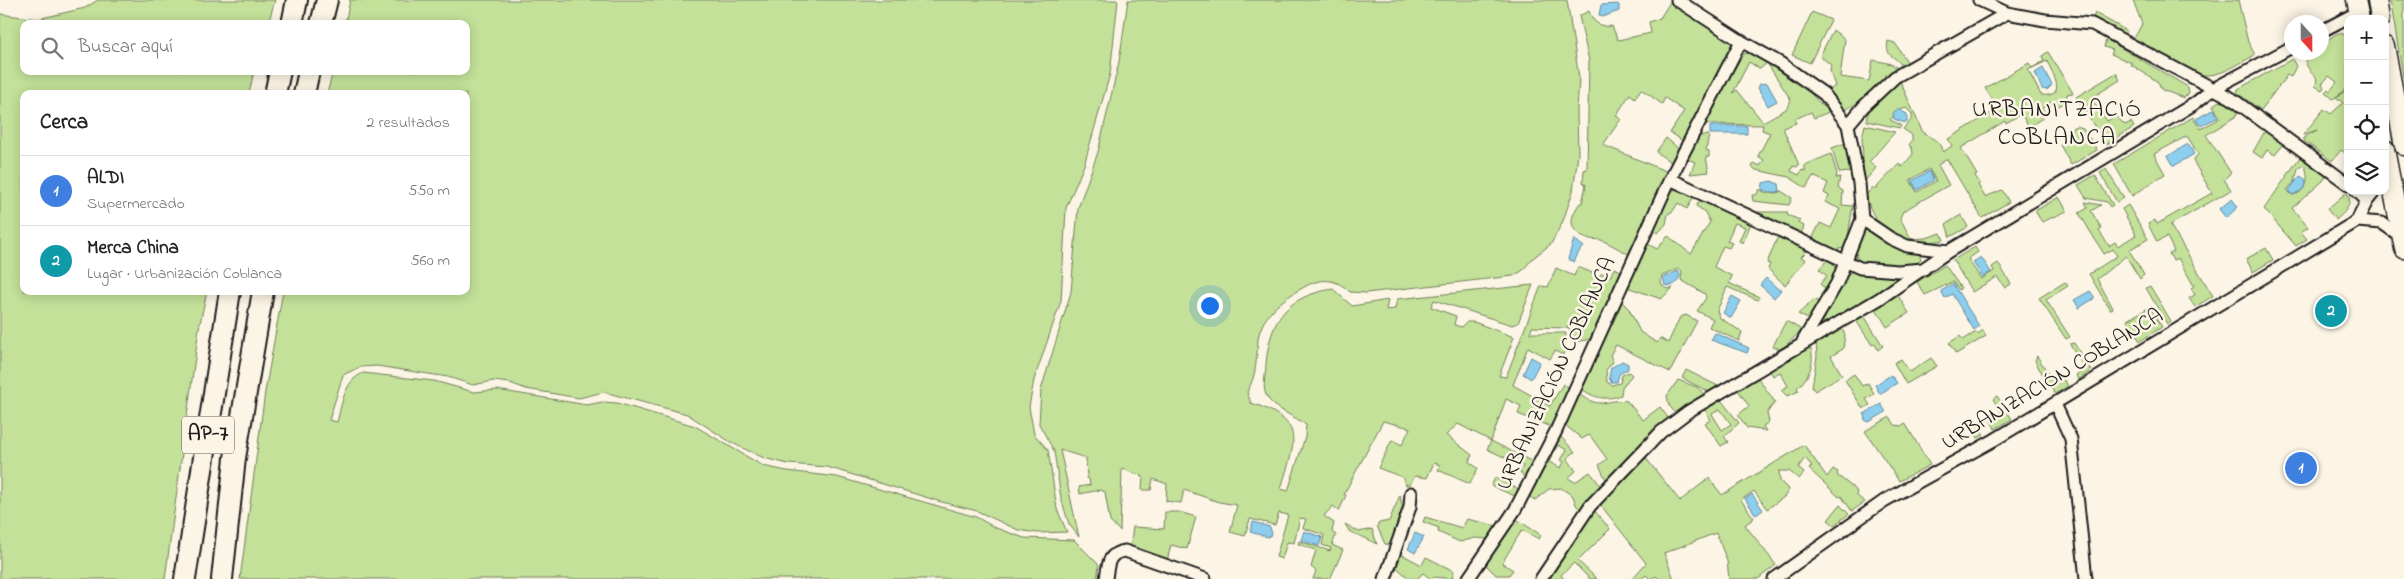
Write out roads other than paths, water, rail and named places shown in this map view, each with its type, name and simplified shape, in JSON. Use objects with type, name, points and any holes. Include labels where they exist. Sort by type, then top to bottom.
[{"type":"highway","points":[[293,20],[297,0]]},
{"type":"highway","points":[[322,20],[327,0]]},
{"type":"highway","points":[[276,90],[279,75]]},
{"type":"highway","points":[[305,90],[308,75]]},
{"type":"highway","name":"AP-7","points":[[185,579],[229,295]]},
{"type":"highway","name":"AP-7","points":[[222,579],[235,458],[262,295]]},
{"type":"main road","points":[[2377,0],[2379,15]]},
{"type":"main road","points":[[2388,60],[2404,146]]},
{"type":"main road","points":[[2389,180],[2403,243]]},
{"type":"street","points":[[1677,0],[1741,41],[1780,63],[1824,94],[1848,125],[1859,183],[1862,218],[1837,283],[1802,344]]},
{"type":"street","points":[[1979,0],[2007,13],[2045,20],[2092,24],[2231,98],[2344,181]]},
{"type":"street","points":[[2329,27],[2358,10]]},
{"type":"street","points":[[1848,125],[1864,106],[1895,77],[2007,13]]},
{"type":"street","name":"URBANIZACIÓN COBLANCA","points":[[1468,579],[1515,510],[1556,431],[1670,179],[1741,41]]},
{"type":"street","points":[[1541,579],[1590,506],[1661,432],[1689,411],[1879,299],[1949,251],[2194,104],[2213,89],[2284,51]]},
{"type":"street","points":[[1670,179],[1860,268],[1879,270],[1925,268]]},
{"type":"street","points":[[2361,195],[2367,200]]},
{"type":"street","points":[[2371,195],[2357,221],[2382,223],[2403,243]]},
{"type":"street","points":[[1862,218],[1890,238],[1907,246],[1949,251]]},
{"type":"street","name":"URBANIZACIÓN COBLANCA","points":[[1774,579],[1884,502],[1992,442],[2357,221]]},
{"type":"street","points":[[2055,404],[2071,440],[2086,579]]},
{"type":"street","points":[[1386,579],[1410,507],[1410,493]]},
{"type":"street","points":[[1106,579],[1110,558],[1115,552],[1125,552],[1205,579]]},
{"type":"water","points":[[1601,5],[1619,5],[1619,11],[1602,17],[1599,15]]},
{"type":"water","points":[[2043,68],[2052,85],[2047,90],[2042,89],[2035,73]]},
{"type":"water","points":[[1767,83],[1777,101],[1768,106],[1758,88],[1760,84]]},
{"type":"water","points":[[1898,109],[1907,114],[1907,122],[1894,119],[1893,113]]},
{"type":"water","points":[[2214,109],[2218,117],[2201,126],[2196,119]]},
{"type":"water","points":[[1710,126],[1747,126],[1747,134],[1710,134]]},
{"type":"water","points":[[2188,144],[2194,154],[2174,166],[2168,156]]},
{"type":"water","points":[[1929,171],[1934,180],[1917,190],[1912,181]]},
{"type":"water","points":[[2300,176],[2305,179],[2306,185],[2301,191],[2292,195],[2289,190]]},
{"type":"water","points":[[1771,181],[1779,184],[1780,191],[1774,193],[1762,190],[1763,183]]},
{"type":"water","points":[[2232,199],[2238,207],[2226,218],[2219,209]]},
{"type":"water","points":[[1574,239],[1584,247],[1580,250],[1574,262],[1568,259]]},
{"type":"water","points":[[1981,257],[1991,272],[1982,277],[1973,262]]},
{"type":"water","points":[[1678,271],[1680,275],[1678,280],[1673,285],[1665,285],[1663,278]]},
{"type":"water","points":[[1766,278],[1778,289],[1782,289],[1774,298],[1760,285]]},
{"type":"water","points":[[1953,284],[1979,326],[1974,330],[1952,294],[1945,298],[1941,291]]},
{"type":"water","points":[[2090,291],[2095,298],[2079,308],[2074,300]]},
{"type":"water","points":[[1732,296],[1741,301],[1731,318],[1723,313]]},
{"type":"water","points":[[1715,333],[1749,348],[1747,353],[1711,340]]},
{"type":"water","points":[[1531,357],[1540,362],[1531,379],[1523,374]]},
{"type":"water","points":[[1622,361],[1628,364],[1628,369],[1619,374],[1617,382],[1611,382],[1609,377],[1611,368]]},
{"type":"water","points":[[1891,375],[1897,383],[1880,394],[1875,385]]},
{"type":"water","points":[[1881,404],[1886,412],[1869,422],[1865,420],[1864,414]]},
{"type":"water","points":[[1752,494],[1763,510],[1756,515],[1745,499]]},
{"type":"water","points":[[1253,522],[1270,527],[1272,534],[1268,537],[1250,532]]},
{"type":"water","points":[[1304,531],[1322,537],[1319,546],[1301,540]]},
{"type":"water","points":[[1415,533],[1424,537],[1415,553],[1408,549]]},
{"type":"place","name":"Merca China","points":[[2331,311]]},
{"type":"place","name":"ALDI","points":[[2301,468]]},
{"type":"district","name":"URBANITZACIÓ COBLANCA","points":[[2057,124]]}]
